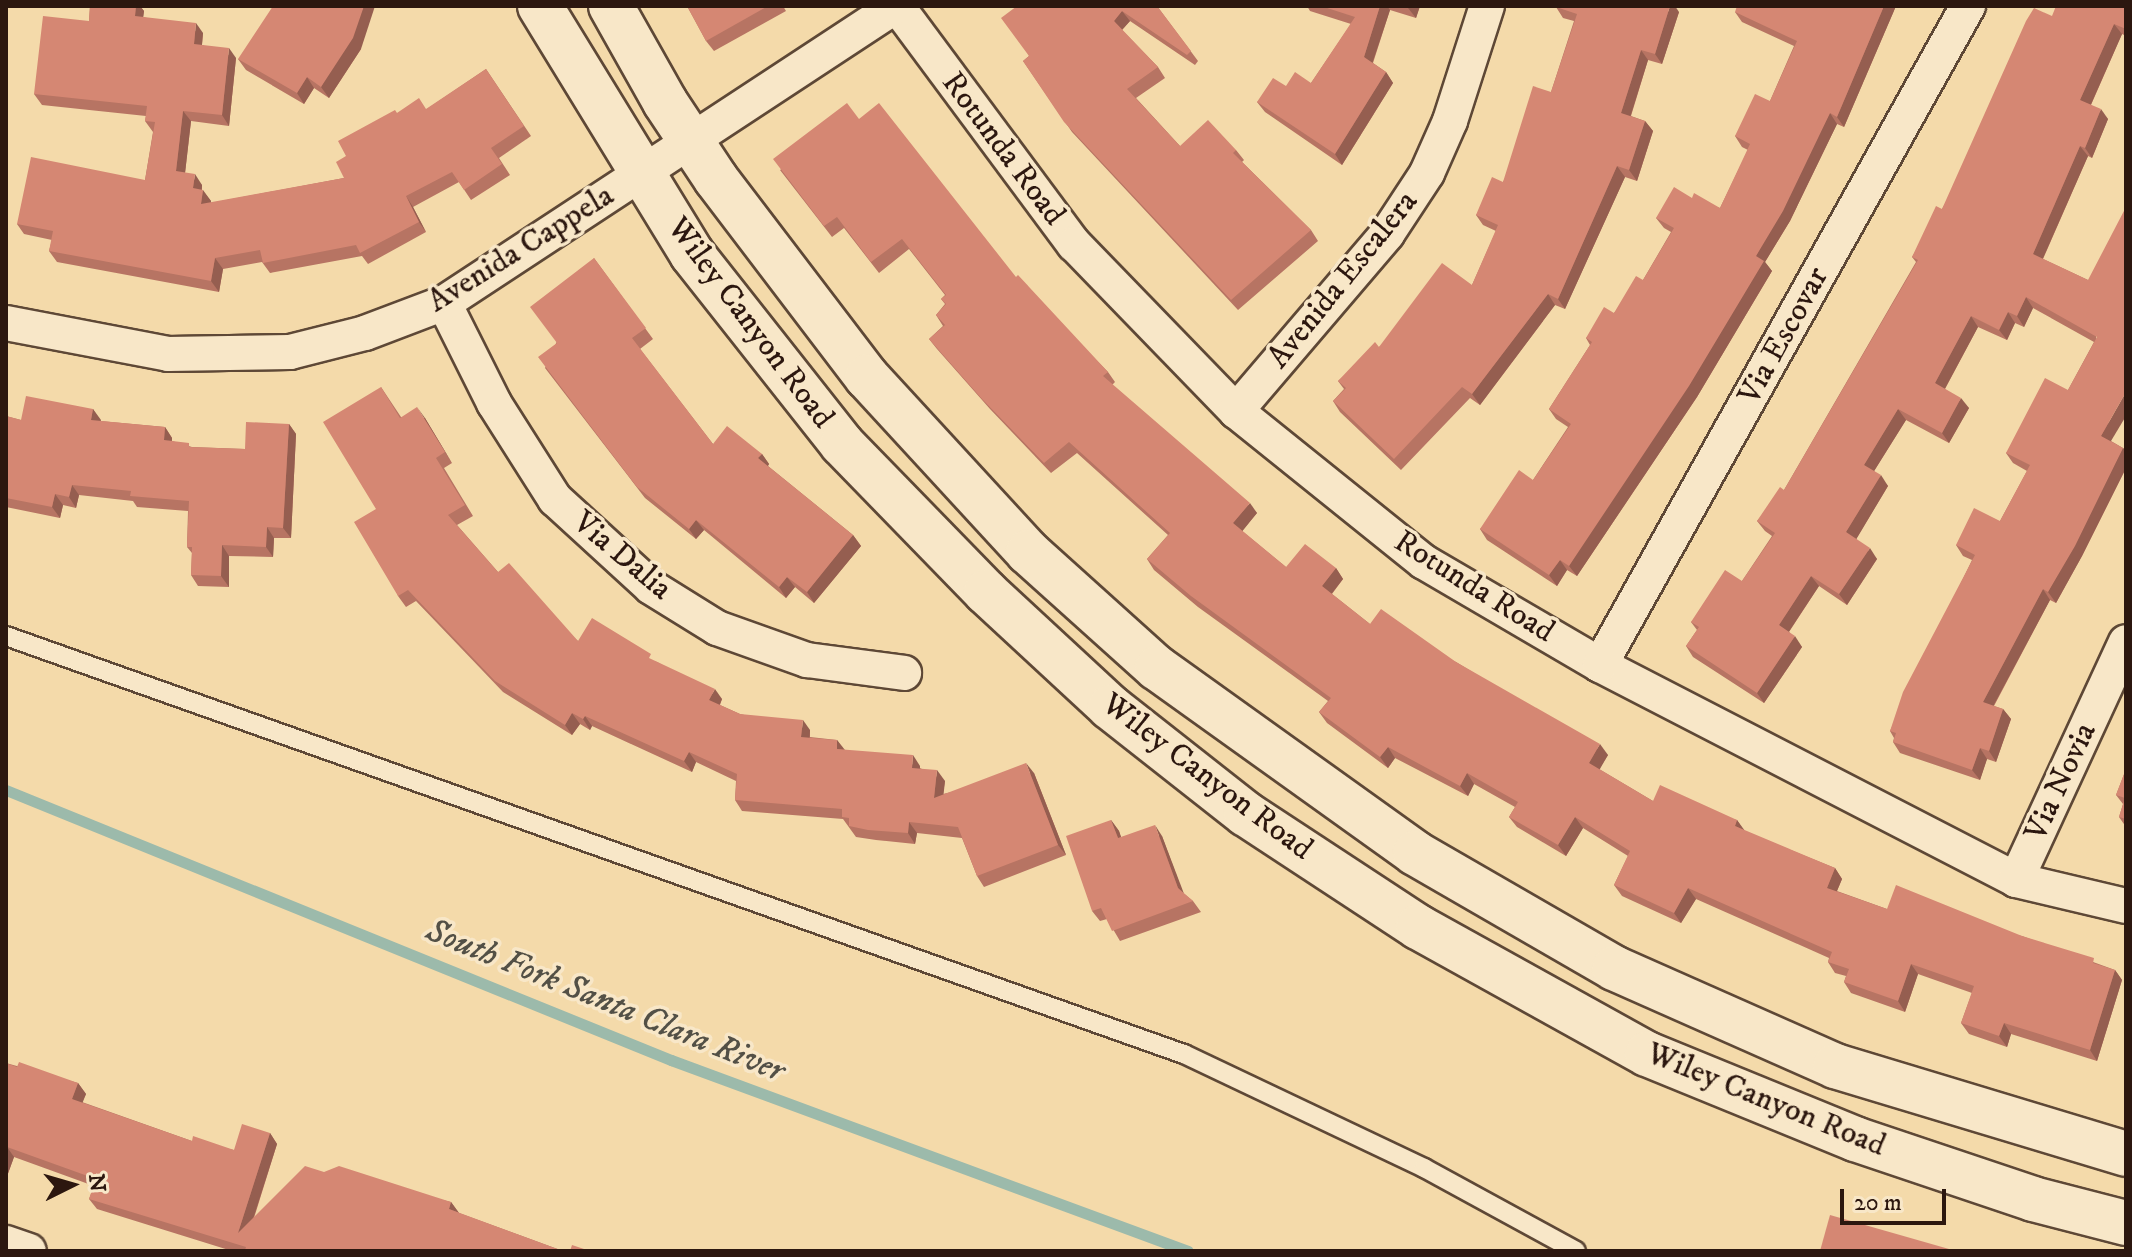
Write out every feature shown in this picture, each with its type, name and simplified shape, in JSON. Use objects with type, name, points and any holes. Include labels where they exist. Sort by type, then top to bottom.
[{"type":"main road","name":"Wiley Canyon Road","points":[[540,6],[692,254],[842,444],[986,592],[1110,707],[1246,814],[1418,927],[1647,1054],[1855,1139],[2033,1199],[2126,1223]]},
{"type":"main road","name":"Wiley Canyon Road","points":[[611,6],[665,102],[727,194],[867,377],[1028,552],[1157,668],[1415,853],[1614,968],[1835,1066],[2126,1154]]},
{"type":"street","name":"Avenida Cappela","points":[[6,323],[168,354],[290,352],[365,333],[444,303],[896,6]]},
{"type":"street","name":"Rotunda Road","points":[[896,6],[1074,244],[1236,411],[1424,562],[1600,665],[2016,880],[2126,906]]},
{"type":"street","name":"Avenida Escalera","points":[[1236,411],[1387,234],[1427,173],[1450,121],[1487,6]]},
{"type":"street","name":"Via Escovar","points":[[1600,665],[1968,6]]},
{"type":"street","name":"Via Dalia","points":[[444,303],[494,403],[555,499],[651,587],[717,628],[807,660],[904,673]]},
{"type":"street","name":"Via Novia","points":[[2016,880],[2126,642]]},
{"type":"street","points":[[6,1243],[29,1251]]},
{"type":"lane","points":[[6,636],[1184,1054],[1424,1168],[1576,1251]]},
{"type":"building","points":[[90,6],[136,6],[135,16],[196,23],[194,44],[229,48],[222,115],[183,111],[176,171],[195,174],[193,188],[203,190],[201,204],[344,178],[336,162],[346,156],[338,141],[395,110],[397,113],[419,98],[426,109],[486,69],[524,126],[491,148],[502,164],[464,190],[452,172],[406,196],[419,222],[360,253],[356,245],[263,263],[260,250],[215,258],[211,281],[49,251],[53,231],[17,224],[31,157],[145,180],[155,122],[145,121],[147,106],[34,94],[43,16],[89,21]]},
{"type":"building","points":[[273,6],[364,6],[353,38],[321,87],[307,77],[297,93],[238,59]]},
{"type":"building","points":[[687,6],[768,6],[706,41]]},
{"type":"building","points":[[1017,6],[1157,6],[1191,51],[1187,55],[1122,11],[1114,21],[1158,67],[1127,89],[1180,146],[1208,120],[1236,150],[1233,153],[1311,230],[1231,300],[1064,122],[1023,61],[1029,56],[1001,18]]},
{"type":"building","points":[[1321,6],[1380,6],[1364,57],[1386,72],[1335,154],[1257,102],[1273,78],[1286,86],[1295,72],[1311,83],[1355,17]]},
{"type":"building","points":[[1556,6],[1670,6],[1655,54],[1641,50],[1621,113],[1645,121],[1629,170],[1617,166],[1558,299],[1548,294],[1472,394],[1462,387],[1394,459],[1333,401],[1346,388],[1338,381],[1375,342],[1379,347],[1442,263],[1472,285],[1498,225],[1476,215],[1492,177],[1503,182],[1533,86],[1551,92],[1577,14]]},
{"type":"building","points":[[1737,6],[1884,6],[1837,117],[1830,113],[1783,211],[1756,256],[1764,261],[1689,386],[1569,566],[1560,560],[1549,575],[1480,529],[1519,470],[1533,480],[1571,424],[1549,409],[1592,342],[1586,338],[1604,307],[1614,313],[1636,276],[1643,280],[1674,228],[1656,218],[1674,187],[1692,198],[1694,193],[1720,208],[1750,144],[1735,136],[1755,94],[1770,101],[1797,41],[1735,12]]},
{"type":"building","points":[[2056,6],[2126,6],[2126,29],[2114,24],[2080,100],[2101,109],[2085,148],[2080,146],[2033,254],[2088,280],[2126,207],[2126,392],[2101,436],[2123,448],[2075,546],[2048,592],[2043,589],[1983,702],[2003,709],[1989,751],[1980,748],[1972,770],[1893,742],[1896,733],[1890,731],[1903,692],[1975,555],[1956,545],[1974,508],[2000,521],[2030,465],[2006,453],[2045,378],[2068,390],[2097,337],[2026,297],[2017,316],[2008,312],[1999,330],[1971,316],[1935,383],[1961,398],[1942,433],[1898,409],[1864,465],[1881,475],[1846,532],[1870,548],[1839,594],[1811,576],[1779,625],[1795,636],[1757,693],[1686,646],[1699,627],[1691,622],[1725,570],[1742,581],[1775,533],[1757,521],[1780,487],[1784,490],[1918,260],[1912,257],[1936,206],[1942,209],[2026,21],[2034,8],[2052,16]]},
{"type":"building","points":[[847,103],[859,119],[879,103],[1016,277],[1018,275],[1108,372],[1103,376],[1250,503],[1233,523],[1286,567],[1305,544],[1336,568],[1322,586],[1370,624],[1381,609],[1456,662],[1600,744],[1589,763],[1653,801],[1660,785],[1737,820],[1735,826],[1835,868],[1827,888],[1887,909],[1896,885],[2022,936],[2094,958],[2093,963],[2115,970],[2090,1050],[2004,1023],[1999,1036],[1961,1023],[1974,986],[1911,964],[1898,1001],[1844,982],[1849,969],[1828,962],[1832,952],[1688,888],[1674,913],[1614,885],[1630,851],[1575,817],[1558,845],[1509,817],[1518,802],[1467,773],[1460,786],[1388,747],[1380,757],[1319,712],[1331,698],[1191,596],[1147,559],[1170,533],[1069,442],[1044,463],[929,339],[945,325],[936,315],[946,304],[941,299],[946,295],[902,239],[871,262],[837,217],[824,226],[773,159]]},
{"type":"building","points":[[594,258],[646,328],[632,338],[713,444],[727,426],[762,454],[758,458],[853,535],[807,592],[787,577],[779,587],[696,520],[689,529],[637,487],[538,357],[557,343],[530,307]]},
{"type":"building","points":[[381,387],[400,418],[417,407],[445,452],[436,458],[465,505],[448,515],[498,572],[509,563],[578,641],[592,618],[651,654],[649,658],[715,689],[709,700],[740,714],[803,720],[801,737],[837,740],[837,749],[913,755],[912,768],[937,770],[934,798],[1026,763],[1058,845],[977,876],[958,827],[909,822],[908,833],[868,830],[849,826],[849,818],[842,817],[842,809],[735,800],[737,774],[689,752],[684,761],[585,716],[583,719],[572,713],[565,725],[495,681],[408,590],[398,596],[354,522],[376,509],[323,422]]},
{"type":"building","points":[[26,396],[93,409],[91,420],[165,427],[164,440],[189,443],[189,447],[245,449],[246,422],[289,424],[283,528],[267,527],[266,547],[222,545],[221,576],[191,575],[192,547],[187,547],[189,501],[130,496],[131,491],[72,485],[69,497],[55,494],[52,507],[6,498],[6,416],[21,420]]},
{"type":"building","points":[[2126,769],[2126,819],[2119,817],[2125,798],[2116,795]]},
{"type":"building","points":[[1111,820],[1118,838],[1155,825],[1178,888],[1193,901],[1112,931],[1101,908],[1092,911],[1066,836]]},
{"type":"building","points":[[19,1062],[78,1083],[72,1099],[192,1141],[193,1136],[234,1150],[242,1124],[270,1133],[238,1233],[305,1166],[324,1172],[339,1166],[451,1202],[449,1209],[563,1251],[247,1251],[246,1247],[89,1199],[96,1179],[6,1149],[6,1063],[17,1067]]},
{"type":"building","points":[[1830,1215],[1956,1251],[1820,1251]]},
{"type":"building","points":[[572,1245],[590,1251],[570,1251]]},
{"type":"waterway","name":"South Fork Santa Clara River","points":[[6,790],[671,1060],[1188,1251]]}]
